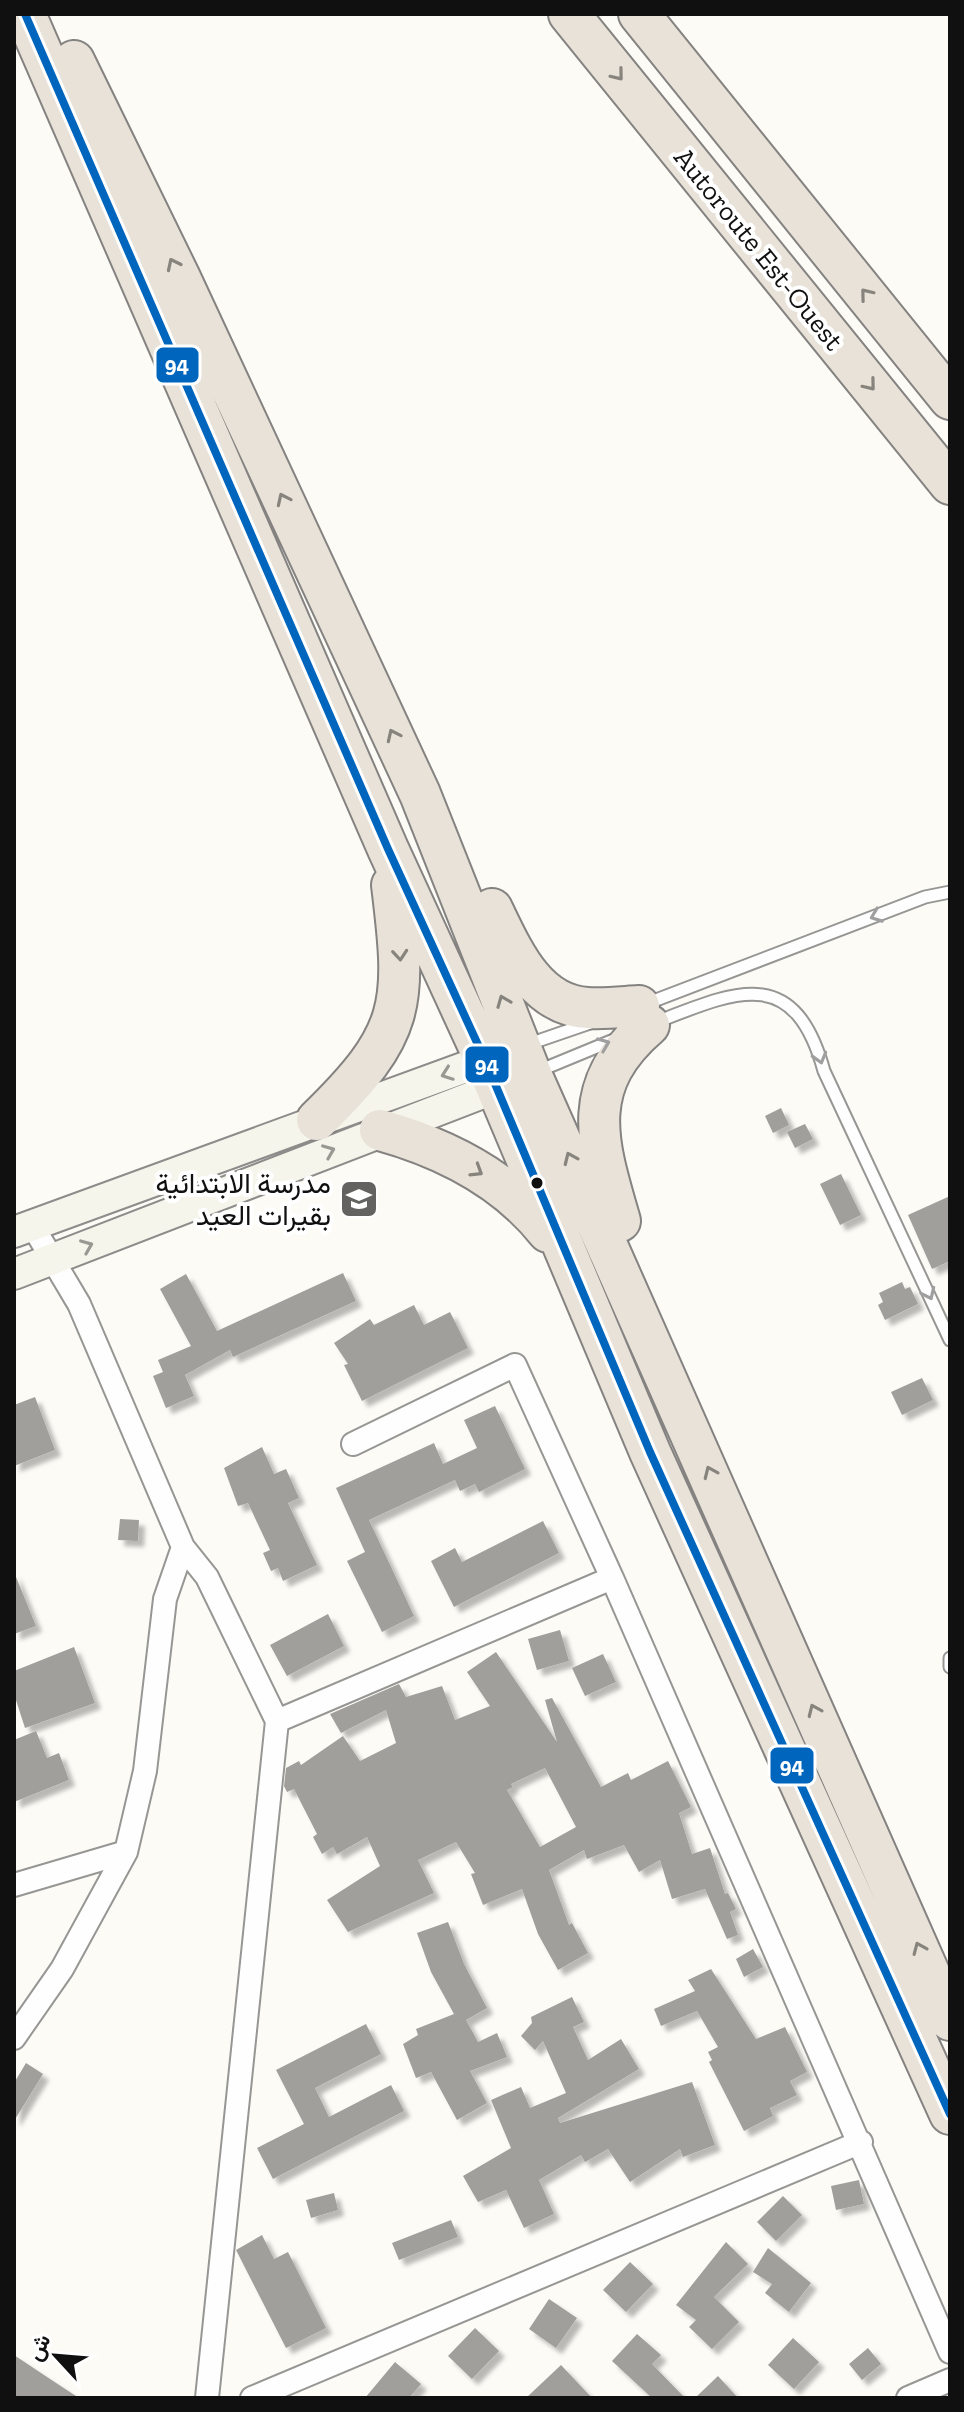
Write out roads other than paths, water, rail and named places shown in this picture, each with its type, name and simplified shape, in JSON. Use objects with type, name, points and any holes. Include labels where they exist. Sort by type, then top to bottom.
[{"type":"highway","points":[[25,14],[388,849],[643,1318],[950,2020]]},
{"type":"highway","points":[[51,14],[180,278],[420,794],[564,1251],[656,1467],[950,2114]]},
{"type":"highway","name":"Autoroute Est-Ouest","points":[[569,14],[950,484]]},
{"type":"highway","name":"Autoroute Est-Ouest","points":[[639,14],[950,399]]},
{"type":"highway","points":[[420,794],[458,839],[515,956],[534,981],[559,999],[586,1008],[644,1016],[609,1072],[600,1098],[597,1124],[643,1318]]},
{"type":"highway","points":[[317,1120],[363,1073],[388,1033],[395,1011],[402,964],[388,849]]},
{"type":"highway","points":[[380,1130],[451,1155],[483,1173],[540,1222],[564,1251]]},
{"type":"street","points":[[207,2398],[277,1721],[207,1577],[183,1547],[79,1304],[52,1260],[23,1228],[317,1120],[508,1067]]},
{"type":"street","points":[[14,1274],[380,1130],[508,1067]]},
{"type":"street","points":[[353,1444],[515,1365],[861,2142],[950,2352]]},
{"type":"street","points":[[14,2038],[62,1969],[126,1852],[145,1771],[165,1599],[183,1547]]},
{"type":"street","points":[[277,1721],[612,1578]]},
{"type":"street","points":[[14,1885],[126,1852]]},
{"type":"street","points":[[252,2398],[861,2142]]},
{"type":"street","points":[[908,2398],[950,2380]]},
{"type":"lane","points":[[508,1067],[644,1016],[925,897],[950,892]]},
{"type":"lane","points":[[508,1067],[644,1016],[745,993],[771,995],[799,1013],[816,1043],[824,1071],[950,1340]]},
{"type":"lane","points":[[950,1658],[950,1667]]},
{"type":"place","name":"مدرسة الابتدائية بقيرات العيد","points":[[359,1199]]}]
